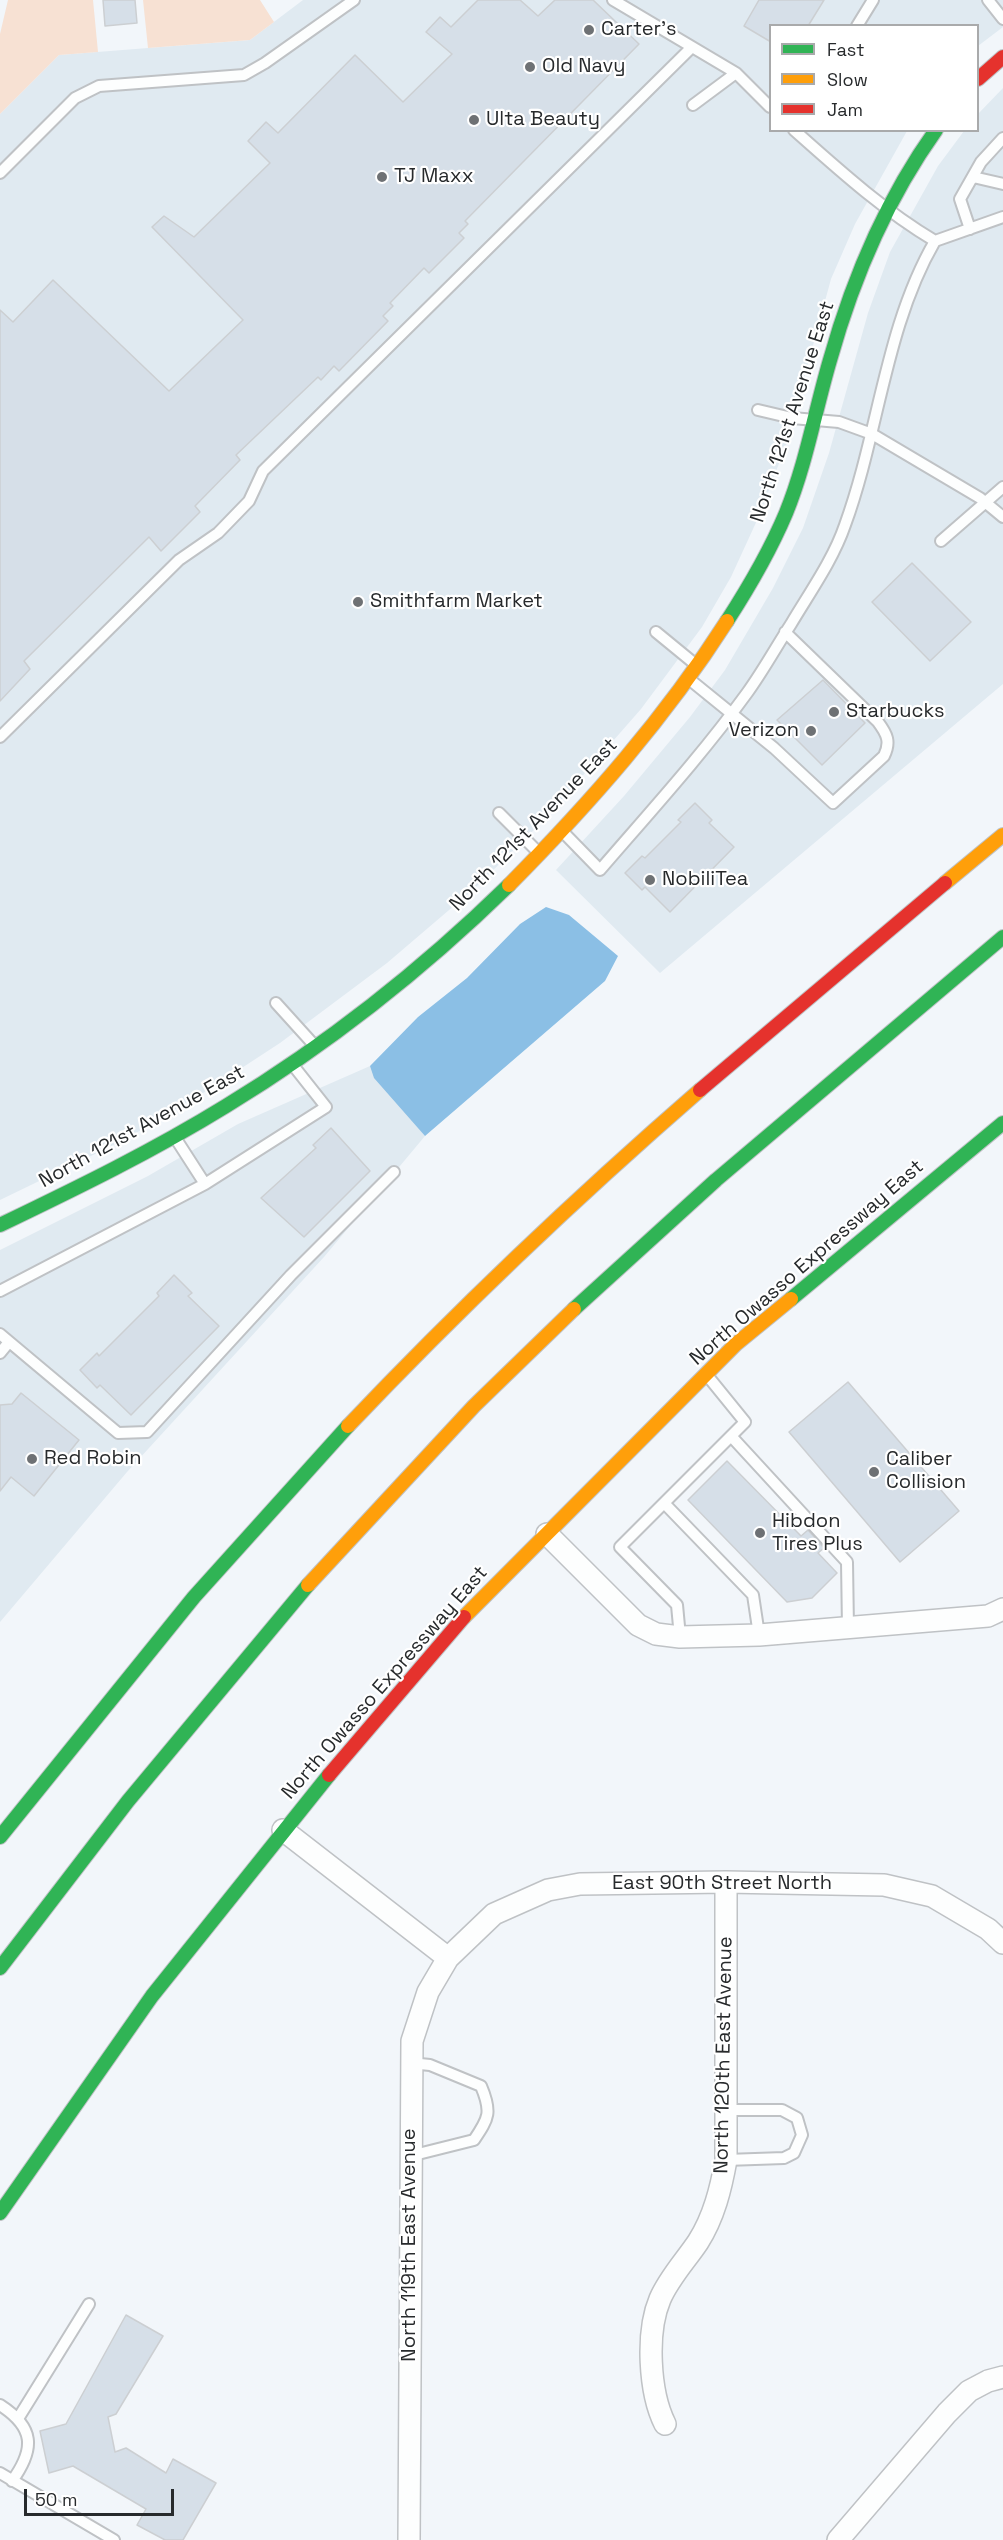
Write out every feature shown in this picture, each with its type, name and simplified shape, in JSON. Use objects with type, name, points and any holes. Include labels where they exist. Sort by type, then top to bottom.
[{"type":"main road","points":[[979,78],[1003,57]]},
{"type":"main road","name":"North 121st Avenue East","points":[[0,1225],[174,1137],[258,1086],[315,1045],[439,948],[561,831],[641,744],[698,666],[746,593],[786,512],[840,328],[867,254],[911,163],[934,132]]},
{"type":"main road","points":[[0,1837],[146,1651],[227,1557],[342,1431],[420,1350],[548,1226],[670,1114],[1003,835]]},
{"type":"main road","points":[[0,1968],[180,1733],[291,1601],[416,1467],[547,1334],[674,1216],[1003,937]]},
{"type":"main road","name":"North Owasso Expressway East","points":[[0,2213],[152,1996],[283,1830],[477,1601],[736,1344],[1003,1123]]},
{"type":"street","points":[[547,1534],[638,1625],[656,1635],[680,1637],[759,1635],[988,1616],[1003,1609]]},
{"type":"street","points":[[283,1830],[448,1958]]},
{"type":"street","name":"East 90th Street North","points":[[448,1958],[494,1914],[548,1890],[580,1884],[726,1882],[884,1885],[932,1896],[988,1929],[1003,1943]]},
{"type":"street","name":"North 120th East Avenue","points":[[665,2424],[656,2405],[652,2370],[655,2317],[660,2299],[700,2239],[721,2190],[726,2160],[726,1882]]},
{"type":"street","name":"North 119th East Avenue","points":[[409,2540],[411,2041],[428,1992],[448,1958]]},
{"type":"street","points":[[838,2540],[947,2413],[969,2391],[988,2381],[1003,2377]]},
{"type":"lane","points":[[0,173],[75,98],[99,86],[244,75],[265,63],[354,0]]},
{"type":"lane","points":[[613,0],[736,73],[769,106]]},
{"type":"lane","points":[[858,24],[873,0]]},
{"type":"lane","points":[[988,0],[1003,19]]},
{"type":"lane","points":[[0,737],[178,560],[218,533],[249,501],[263,471],[692,47]]},
{"type":"lane","points":[[693,105],[736,73]]},
{"type":"lane","points":[[796,132],[887,209],[935,241]]},
{"type":"lane","points":[[970,229],[960,199],[981,162],[1003,138]]},
{"type":"lane","points":[[973,177],[1003,184]]},
{"type":"lane","points":[[561,831],[600,870],[698,757],[732,712],[785,632],[828,561],[845,526],[872,434],[902,316],[924,260],[935,241],[1003,217]]},
{"type":"lane","points":[[758,410],[839,422],[872,434],[984,501],[1003,517]]},
{"type":"lane","points":[[941,541],[1003,486]]},
{"type":"lane","points":[[656,632],[698,666]]},
{"type":"lane","points":[[689,678],[732,712],[833,803],[884,756],[888,747],[887,735],[878,722],[785,632]]},
{"type":"lane","points":[[499,813],[539,853]]},
{"type":"lane","points":[[276,1003],[315,1045]]},
{"type":"lane","points":[[0,1291],[205,1184],[326,1107],[291,1062]]},
{"type":"lane","points":[[174,1137],[205,1184]]},
{"type":"lane","points":[[0,1334],[118,1433],[147,1432],[291,1275],[393,1172]]},
{"type":"lane","points":[[0,1353],[9,1342]]},
{"type":"lane","points":[[680,1637],[677,1605],[620,1546],[745,1422],[706,1374]]},
{"type":"lane","points":[[731,1436],[847,1562],[849,1628]]},
{"type":"lane","points":[[664,1503],[753,1595],[759,1635]]},
{"type":"lane","points":[[410,2063],[430,2065],[481,2086],[488,2104],[487,2121],[474,2140],[410,2156]]},
{"type":"lane","points":[[725,2110],[782,2110],[797,2118],[802,2135],[794,2153],[784,2158],[726,2160]]},
{"type":"lane","points":[[19,2416],[89,2304]]},
{"type":"lane","points":[[0,2405],[19,2416],[27,2430],[28,2449],[21,2468],[12,2481]]},
{"type":"lane","points":[[0,2473],[114,2540]]},
{"type":"shaded area","points":[[8,0],[93,0],[98,52],[59,55],[0,114],[0,34]]},
{"type":"shaded area","points":[[143,0],[260,0],[274,22],[250,40],[148,48]]},
{"type":"shaded area","name":"Smithfarm Market","points":[[303,0],[1003,0],[1003,27],[979,45],[979,24],[769,24],[769,132],[906,132],[855,224],[831,279],[786,445],[759,516],[731,577],[702,627],[641,709],[542,822],[476,887],[387,963],[280,1043],[208,1090],[126,1139],[0,1200],[0,114],[59,55],[250,40]]},
{"type":"shaded area","points":[[1003,88],[1003,684],[660,973],[556,870],[624,796],[690,717],[725,670],[773,588],[803,528],[829,453],[868,313],[890,252],[938,166],[963,132],[979,132],[979,113]]},
{"type":"shaded area","points":[[370,1066],[425,1136],[324,1257],[127,1472],[0,1622],[0,1250],[148,1176],[238,1124]]},
{"type":"water","points":[[546,907],[569,915],[618,956],[605,981],[425,1136],[374,1078],[370,1066],[418,1017],[467,978],[520,924]]},
{"type":"building","points":[[103,0],[135,0],[137,23],[105,26]]},
{"type":"building","points":[[478,0],[520,0],[538,16],[555,0],[593,0],[639,44],[465,221],[468,224],[459,233],[464,238],[429,273],[424,268],[390,303],[393,306],[383,316],[388,321],[339,371],[334,366],[321,380],[318,377],[236,455],[240,460],[195,506],[200,512],[161,551],[149,537],[24,661],[30,669],[0,701],[0,310],[13,322],[53,280],[169,391],[243,320],[152,227],[164,216],[194,237],[270,163],[248,141],[266,122],[278,133],[355,55],[403,102],[452,54],[426,32],[440,17],[451,27]]},
{"type":"building","points":[[759,0],[824,0],[809,24],[769,24],[769,41],[744,26]]},
{"type":"building","points":[[912,563],[971,622],[930,661],[872,602]]},
{"type":"building","points":[[823,680],[865,723],[822,765],[777,720]]},
{"type":"building","points":[[695,803],[712,820],[709,823],[734,847],[670,912],[645,887],[642,890],[625,873],[642,856],[645,858],[681,822],[678,820]]},
{"type":"building","points":[[331,1128],[370,1171],[304,1237],[261,1198],[316,1148],[313,1145]]},
{"type":"building","points":[[174,1275],[192,1293],[188,1296],[219,1326],[131,1415],[100,1385],[97,1388],[80,1370],[97,1353],[99,1356],[159,1296],[157,1293]]},
{"type":"building","name":"Caliber Collision","points":[[848,1382],[959,1511],[900,1562],[789,1432]]},
{"type":"building","name":"Red Robin","points":[[21,1393],[79,1440],[34,1496],[11,1477],[0,1491],[0,1405],[12,1404]]},
{"type":"building","name":"Hibdon Tires Plus","points":[[727,1461],[801,1536],[808,1530],[824,1548],[818,1553],[837,1573],[812,1598],[787,1602],[688,1500]]},
{"type":"building","points":[[126,2315],[163,2336],[116,2414],[108,2417],[115,2452],[126,2448],[166,2473],[173,2459],[216,2483],[183,2540],[165,2540],[137,2525],[146,2509],[73,2466],[49,2473],[40,2431],[66,2424]]},
{"type":"traffic: fast","points":[[727,621],[759,568],[786,513],[805,457],[839,329],[860,270],[902,184],[935,132]]},
{"type":"traffic: fast","points":[[0,1225],[143,1154],[264,1082],[338,1031],[409,975],[509,885]]},
{"type":"traffic: fast","points":[[574,1309],[716,1180],[1003,937]]},
{"type":"traffic: fast","points":[[791,1299],[1003,1123]]},
{"type":"traffic: fast","points":[[0,1837],[194,1597],[348,1426]]},
{"type":"traffic: fast","points":[[0,1968],[128,1801],[308,1585]]},
{"type":"traffic: fast","points":[[0,2213],[152,1996],[329,1775]]},
{"type":"traffic: slow","points":[[509,885],[569,823],[625,759],[678,692],[727,621]]},
{"type":"traffic: slow","points":[[945,883],[1003,835]]},
{"type":"traffic: slow","points":[[348,1426],[520,1254],[700,1090]]},
{"type":"traffic: slow","points":[[464,1617],[736,1344],[791,1299]]},
{"type":"traffic: slow","points":[[308,1585],[474,1406],[574,1309]]},
{"type":"traffic: jam","points":[[979,78],[1003,57]]},
{"type":"traffic: jam","points":[[700,1090],[945,883]]},
{"type":"traffic: jam","points":[[329,1775],[464,1617]]},
{"type":"place","name":"Carter's","points":[[589,30]]},
{"type":"place","name":"Old Navy","points":[[530,67]]},
{"type":"place","name":"Ulta Beauty","points":[[474,120]]},
{"type":"place","name":"TJ Maxx","points":[[382,177]]},
{"type":"place","name":"Smithfarm Market","points":[[358,602]]},
{"type":"place","name":"Starbucks","points":[[834,712]]},
{"type":"place","name":"Verizon","points":[[811,731]]},
{"type":"place","name":"NobiliTea","points":[[650,880]]},
{"type":"place","name":"Red Robin","points":[[32,1459]]},
{"type":"place","name":"Caliber Collision","points":[[874,1472]]},
{"type":"place","name":"Hibdon Tires Plus","points":[[760,1533]]}]
